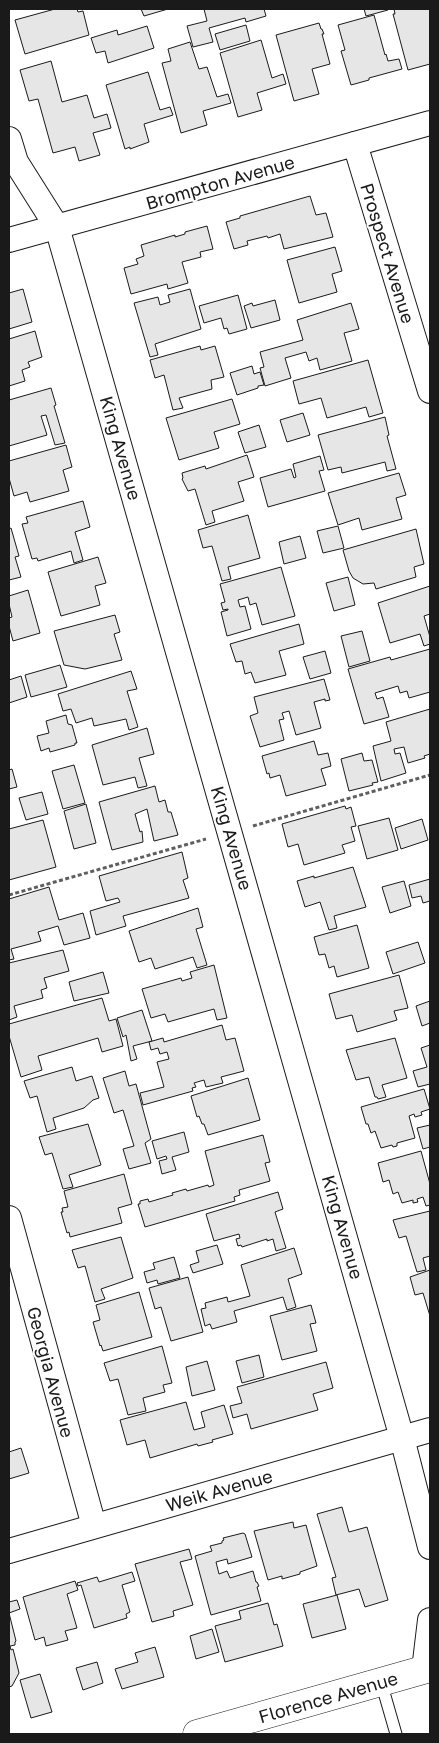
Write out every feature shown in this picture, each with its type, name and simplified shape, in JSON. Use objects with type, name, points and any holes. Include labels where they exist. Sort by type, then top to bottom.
[{"type":"main road","name":"Florence Avenue","points":[[197,1734],[427,1669]]},
{"type":"street","name":"Brompton Avenue","points":[[9,240],[430,123]]},
{"type":"street","name":"King Avenue","points":[[9,139],[16,162],[57,227],[402,1438],[430,1547]]},
{"type":"street","name":"Prospect Avenue","points":[[355,144],[430,391]]},
{"type":"street","name":"Georgia Avenue","points":[[9,1218],[94,1526]]},
{"type":"street","name":"Weik Avenue","points":[[9,1551],[430,1430]]},
{"type":"street","points":[[427,1669],[430,1620]]},
{"type":"lane","points":[[381,1682],[396,1734]]},
{"type":"building","points":[[55,9],[77,9],[78,12],[83,11],[89,35],[25,54],[15,20]]},
{"type":"building","points":[[141,9],[168,9],[144,16]]},
{"type":"building","points":[[204,9],[264,9],[266,16],[246,22],[245,18],[209,28],[213,42],[193,47],[187,26],[207,21]]},
{"type":"building","points":[[364,9],[387,9],[388,10],[366,16]]},
{"type":"building","points":[[394,9],[430,9],[430,64],[408,70],[393,14],[395,14]]},
{"type":"building","points":[[374,15],[388,61],[399,59],[402,69],[351,85],[341,51],[345,50],[338,25]]},
{"type":"building","points":[[319,23],[324,34],[322,34],[330,64],[312,69],[319,94],[294,101],[276,35]]},
{"type":"building","points":[[246,25],[250,41],[220,50],[215,34]]},
{"type":"building","points":[[147,26],[154,48],[108,63],[105,51],[96,53],[91,38],[117,30],[118,35]]},
{"type":"building","points":[[261,40],[272,78],[283,74],[286,84],[257,93],[262,110],[238,117],[220,53]]},
{"type":"building","points":[[190,42],[199,69],[207,67],[217,97],[228,94],[231,103],[203,111],[207,125],[181,133],[162,63],[171,61],[168,49]]},
{"type":"building","points":[[51,61],[62,102],[87,95],[94,118],[107,114],[111,128],[93,133],[100,155],[79,161],[75,147],[53,153],[38,99],[29,101],[20,70]]},
{"type":"building","points":[[148,72],[160,110],[170,107],[173,115],[144,124],[149,142],[125,149],[106,85]]},
{"type":"building","points":[[310,196],[316,215],[326,213],[333,237],[284,249],[280,234],[247,241],[248,245],[234,249],[226,222],[240,218],[240,216]]},
{"type":"building","points":[[207,226],[213,249],[200,252],[201,257],[182,262],[188,283],[168,289],[167,284],[131,294],[124,268],[138,264],[136,259],[144,256],[141,245],[175,235],[175,237]]},
{"type":"building","points":[[335,247],[342,271],[332,274],[337,292],[299,303],[287,260]]},
{"type":"building","points":[[23,289],[32,322],[9,329],[9,293]]},
{"type":"building","points":[[190,289],[201,329],[155,344],[158,355],[150,357],[134,303],[158,297],[160,305],[170,302],[168,295]]},
{"type":"building","points":[[238,295],[247,329],[229,334],[227,328],[224,329],[221,318],[204,323],[199,306]]},
{"type":"building","points":[[275,300],[280,320],[251,328],[244,306],[252,303],[253,306]]},
{"type":"building","points":[[351,303],[359,329],[344,333],[352,361],[320,370],[317,358],[309,361],[306,352],[285,358],[291,378],[265,386],[260,368],[264,367],[260,352],[303,340],[297,320]]},
{"type":"building","points":[[35,331],[42,357],[28,362],[30,367],[22,370],[25,381],[9,386],[9,339]]},
{"type":"building","points":[[200,346],[201,350],[215,346],[224,377],[211,380],[212,389],[179,398],[183,408],[173,410],[164,375],[155,378],[150,360]]},
{"type":"building","points":[[368,360],[383,413],[369,417],[366,407],[327,418],[321,398],[299,404],[293,381]]},
{"type":"building","points":[[252,366],[254,374],[260,372],[264,385],[237,395],[230,373]]},
{"type":"building","points":[[51,388],[56,405],[54,406],[65,443],[55,445],[46,415],[41,416],[47,435],[9,446],[9,400]]},
{"type":"building","points":[[232,399],[240,424],[214,432],[219,448],[179,460],[166,418]]},
{"type":"building","points":[[303,413],[310,435],[287,442],[280,420]]},
{"type":"building","points":[[385,417],[389,435],[387,436],[396,469],[387,471],[385,462],[342,473],[341,467],[328,470],[318,435]]},
{"type":"building","points":[[259,425],[266,447],[245,453],[238,432]]},
{"type":"building","points":[[66,445],[72,467],[63,470],[69,491],[30,502],[27,492],[14,496],[9,478],[9,461]]},
{"type":"building","points":[[247,455],[254,477],[238,482],[244,501],[212,511],[215,522],[206,525],[195,489],[188,491],[182,479],[182,473],[205,466],[206,469]]},
{"type":"building","points":[[320,456],[324,470],[319,471],[325,491],[268,507],[260,478],[291,469],[294,478],[296,477],[293,464]]},
{"type":"building","points":[[399,473],[406,495],[396,498],[402,519],[362,530],[359,518],[338,525],[328,493]]},
{"type":"building","points":[[83,501],[90,527],[75,532],[83,560],[74,563],[71,551],[38,561],[37,558],[32,559],[22,524],[28,523],[26,517]]},
{"type":"building","points":[[248,515],[260,558],[228,567],[231,579],[222,581],[212,546],[203,548],[198,530]]},
{"type":"building","points":[[338,526],[344,548],[323,553],[317,531]]},
{"type":"building","points":[[11,528],[19,556],[15,557],[21,577],[9,580],[9,529]]},
{"type":"building","points":[[416,529],[424,564],[414,567],[416,577],[376,589],[374,583],[363,584],[353,578],[343,550]]},
{"type":"building","points":[[300,536],[306,558],[284,564],[279,542]]},
{"type":"building","points":[[98,557],[106,583],[95,586],[100,605],[61,616],[48,572]]},
{"type":"building","points":[[281,567],[295,616],[262,625],[256,603],[250,605],[248,597],[238,600],[240,607],[245,606],[251,629],[227,636],[221,612],[228,609],[223,610],[221,603],[225,602],[220,584]]},
{"type":"building","points":[[348,577],[355,605],[334,611],[326,583]]},
{"type":"building","points":[[430,586],[430,614],[424,616],[430,644],[424,646],[420,634],[390,643],[378,603]]},
{"type":"building","points":[[28,590],[40,633],[13,641],[9,626],[9,618],[12,617],[9,596]]},
{"type":"building","points":[[115,615],[120,632],[114,634],[122,660],[85,669],[64,665],[54,631]]},
{"type":"building","points":[[299,624],[304,644],[279,651],[286,675],[255,683],[251,672],[245,674],[242,661],[236,662],[230,644]]},
{"type":"building","points":[[362,631],[370,661],[349,667],[341,636]]},
{"type":"building","points":[[430,649],[430,692],[409,698],[407,691],[400,693],[398,686],[375,693],[377,699],[383,697],[389,717],[364,724],[348,669],[390,657],[391,660]]},
{"type":"building","points":[[325,651],[331,673],[310,679],[303,657]]},
{"type":"building","points":[[60,665],[67,687],[31,697],[25,675]]},
{"type":"building","points":[[131,671],[137,689],[127,691],[138,727],[129,730],[126,719],[94,726],[92,718],[76,723],[71,709],[63,711],[58,694]]},
{"type":"building","points":[[21,676],[27,697],[9,703],[9,680]]},
{"type":"building","points":[[324,679],[330,700],[325,701],[325,699],[314,702],[321,728],[296,735],[289,711],[282,713],[284,719],[279,720],[284,740],[260,747],[250,716],[258,713],[254,697]]},
{"type":"building","points":[[430,709],[430,754],[424,756],[425,758],[408,763],[404,747],[394,749],[395,754],[400,753],[406,773],[381,781],[373,746],[391,741],[386,722]]},
{"type":"building","points":[[66,715],[68,724],[72,725],[77,743],[50,752],[49,748],[41,751],[37,736],[49,733],[46,721]]},
{"type":"building","points":[[147,728],[154,754],[139,758],[147,786],[138,788],[135,777],[103,785],[92,745]]},
{"type":"building","points":[[314,741],[318,755],[328,753],[331,766],[321,769],[326,785],[286,796],[280,775],[270,778],[262,756]]},
{"type":"building","points":[[362,753],[364,761],[372,760],[378,782],[349,791],[341,759]]},
{"type":"building","points":[[74,765],[85,803],[63,809],[52,771]]},
{"type":"building","points":[[12,769],[17,787],[9,789],[9,770]]},
{"type":"building","points":[[155,786],[159,802],[165,800],[168,812],[171,812],[178,835],[154,841],[147,809],[135,814],[140,832],[142,831],[143,842],[112,850],[99,802]]},
{"type":"building","points":[[42,792],[48,814],[26,820],[19,798]]},
{"type":"building","points":[[86,804],[96,843],[74,849],[64,811]]},
{"type":"building","points":[[345,806],[346,809],[351,807],[356,826],[351,827],[355,841],[342,845],[345,853],[304,865],[298,844],[288,847],[282,824]]},
{"type":"building","points":[[389,818],[398,850],[367,859],[358,826]]},
{"type":"building","points":[[422,819],[428,840],[401,849],[395,828]]},
{"type":"building","points":[[43,820],[56,867],[9,880],[9,829]]},
{"type":"building","points":[[182,852],[188,878],[183,880],[189,898],[123,916],[126,926],[96,935],[90,911],[120,902],[118,898],[106,901],[99,876]]},
{"type":"building","points":[[353,867],[366,907],[334,916],[337,928],[329,930],[320,902],[305,907],[297,881]]},
{"type":"building","points":[[430,879],[430,901],[423,903],[421,896],[412,898],[409,885]]},
{"type":"building","points":[[404,881],[411,906],[390,913],[382,887]]},
{"type":"building","points":[[49,887],[59,920],[83,913],[90,938],[64,945],[58,926],[38,932],[41,941],[11,949],[14,959],[9,960],[9,899]]},
{"type":"building","points":[[198,908],[203,927],[196,929],[207,965],[197,968],[193,957],[155,969],[151,958],[139,962],[129,931]]},
{"type":"building","points":[[357,925],[369,968],[337,977],[334,966],[329,968],[325,954],[319,955],[314,937]]},
{"type":"building","points":[[418,942],[425,963],[393,974],[386,952]]},
{"type":"building","points":[[63,950],[69,971],[44,978],[47,988],[41,990],[43,998],[14,1006],[17,1017],[9,1020],[9,963]]},
{"type":"building","points":[[214,965],[227,1018],[217,1020],[214,1009],[168,1022],[165,1014],[151,1018],[142,989],[181,978],[182,981],[192,978],[190,972]]},
{"type":"building","points":[[103,972],[109,993],[74,1001],[69,982]]},
{"type":"building","points":[[399,975],[408,1008],[394,1011],[397,1020],[357,1032],[352,1015],[336,1019],[329,994]]},
{"type":"building","points":[[102,998],[109,1021],[116,1019],[123,1046],[102,1052],[98,1038],[38,1056],[42,1070],[21,1077],[9,1036],[9,1024]]},
{"type":"building","points":[[430,1001],[430,1023],[422,1026],[416,1006]]},
{"type":"building","points":[[142,1010],[152,1041],[133,1046],[137,1059],[131,1061],[126,1035],[123,1037],[117,1018]]},
{"type":"building","points":[[222,1025],[226,1040],[235,1038],[244,1071],[221,1077],[223,1083],[206,1087],[204,1080],[194,1083],[196,1087],[192,1088],[193,1091],[143,1105],[140,1093],[164,1087],[157,1062],[169,1059],[167,1052],[160,1054],[158,1048],[151,1050],[149,1042],[163,1038],[164,1042]]},
{"type":"building","points":[[395,1038],[407,1078],[382,1085],[386,1097],[378,1099],[375,1097],[369,1077],[356,1080],[346,1050]]},
{"type":"building","points":[[430,1045],[430,1084],[418,1087],[413,1071],[427,1067],[421,1048]]},
{"type":"building","points":[[72,1067],[76,1081],[92,1076],[99,1098],[93,1100],[84,1108],[53,1118],[56,1129],[47,1132],[37,1096],[30,1098],[24,1081]]},
{"type":"building","points":[[125,1071],[129,1086],[136,1084],[151,1139],[145,1143],[151,1163],[129,1169],[123,1149],[134,1146],[123,1110],[114,1113],[103,1078]]},
{"type":"building","points":[[248,1078],[260,1120],[208,1135],[204,1124],[202,1124],[199,1116],[197,1117],[191,1096]]},
{"type":"building","points":[[424,1089],[430,1109],[421,1112],[422,1115],[415,1117],[414,1114],[409,1116],[415,1138],[397,1143],[397,1146],[393,1147],[392,1145],[381,1148],[375,1131],[371,1133],[368,1124],[366,1124],[361,1107]]},
{"type":"building","points":[[88,1124],[101,1165],[69,1175],[73,1187],[63,1189],[52,1153],[45,1155],[39,1137]]},
{"type":"building","points":[[430,1125],[430,1147],[423,1149],[417,1128]]},
{"type":"building","points":[[184,1132],[189,1152],[172,1157],[176,1170],[162,1174],[159,1161],[167,1159],[166,1156],[157,1159],[152,1141]]},
{"type":"building","points":[[263,1135],[270,1162],[265,1163],[270,1181],[239,1190],[240,1195],[234,1197],[235,1201],[145,1227],[138,1204],[140,1204],[140,1201],[148,1199],[149,1202],[186,1189],[187,1191],[214,1185],[205,1151]]},
{"type":"building","points":[[421,1151],[430,1184],[430,1205],[426,1206],[423,1197],[417,1199],[418,1202],[413,1203],[413,1200],[402,1203],[398,1192],[393,1194],[389,1180],[383,1182],[378,1163]]},
{"type":"building","points":[[124,1174],[132,1204],[118,1208],[122,1223],[70,1237],[61,1212],[63,1212],[62,1208],[68,1207],[64,1191]]},
{"type":"building","points":[[278,1192],[283,1209],[275,1212],[286,1248],[276,1251],[273,1239],[242,1247],[241,1245],[238,1246],[236,1239],[240,1238],[239,1234],[214,1241],[206,1214]]},
{"type":"building","points":[[430,1211],[430,1256],[423,1258],[426,1270],[417,1272],[406,1236],[399,1238],[393,1220]]},
{"type":"building","points":[[121,1237],[133,1278],[101,1289],[105,1299],[95,1302],[85,1266],[78,1268],[72,1250]]},
{"type":"building","points":[[217,1245],[223,1264],[193,1273],[190,1265],[199,1262],[196,1251]]},
{"type":"building","points":[[294,1248],[302,1274],[288,1279],[296,1307],[287,1310],[283,1297],[234,1311],[237,1322],[212,1329],[210,1324],[205,1326],[201,1309],[206,1308],[205,1303],[227,1297],[228,1302],[250,1296],[241,1265]]},
{"type":"building","points":[[174,1257],[180,1278],[158,1284],[157,1280],[147,1283],[144,1272],[155,1269],[153,1263]]},
{"type":"building","points":[[430,1270],[430,1316],[423,1293],[415,1295],[410,1277]]},
{"type":"building","points":[[188,1277],[203,1332],[171,1341],[161,1307],[155,1309],[149,1288]]},
{"type":"building","points":[[139,1292],[152,1337],[103,1351],[93,1322],[100,1320],[96,1305]]},
{"type":"building","points":[[311,1305],[316,1323],[310,1324],[317,1351],[282,1360],[270,1316]]},
{"type":"building","points":[[162,1346],[172,1383],[163,1385],[165,1392],[143,1398],[146,1411],[128,1415],[118,1379],[110,1381],[104,1363]]},
{"type":"building","points":[[259,1355],[264,1377],[242,1383],[236,1361]]},
{"type":"building","points":[[207,1361],[215,1390],[192,1396],[186,1367]]},
{"type":"building","points":[[326,1362],[333,1388],[313,1394],[318,1410],[251,1429],[247,1414],[233,1418],[230,1406],[242,1403],[237,1387]]},
{"type":"building","points":[[186,1402],[194,1430],[205,1427],[201,1412],[224,1405],[233,1434],[212,1440],[213,1442],[198,1446],[197,1444],[150,1458],[145,1440],[127,1445],[120,1420]]},
{"type":"building","points":[[21,1448],[29,1473],[9,1479],[9,1452]]},
{"type":"building","points":[[342,1507],[349,1532],[367,1527],[388,1600],[365,1607],[359,1589],[336,1595],[332,1578],[336,1577],[317,1514]]},
{"type":"building","points":[[293,1522],[294,1528],[306,1525],[317,1566],[300,1572],[300,1574],[282,1579],[282,1576],[268,1580],[254,1531]]},
{"type":"building","points":[[245,1534],[252,1557],[228,1564],[227,1559],[216,1562],[219,1574],[227,1571],[230,1578],[253,1571],[259,1586],[257,1587],[261,1601],[211,1615],[195,1556],[212,1551],[210,1546],[222,1543],[223,1538]]},
{"type":"building","points":[[189,1549],[192,1559],[180,1562],[193,1605],[173,1611],[174,1616],[152,1622],[135,1564]]},
{"type":"building","points":[[132,1572],[135,1581],[122,1585],[130,1612],[126,1614],[127,1618],[94,1628],[81,1585],[78,1586],[77,1583],[97,1577],[99,1582]]},
{"type":"building","points":[[75,1581],[78,1590],[67,1594],[77,1628],[65,1631],[68,1640],[46,1646],[44,1637],[35,1640],[23,1597]]},
{"type":"building","points":[[337,1595],[346,1629],[312,1638],[303,1604]]},
{"type":"building","points":[[17,1600],[20,1609],[9,1613],[9,1602]]},
{"type":"building","points":[[268,1603],[274,1625],[277,1624],[283,1646],[225,1662],[215,1626],[241,1619],[239,1611]]},
{"type":"building","points":[[9,1613],[16,1641],[15,1645],[10,1646],[11,1650],[13,1649],[19,1673],[12,1686],[9,1687]]},
{"type":"building","points":[[212,1629],[219,1652],[196,1659],[190,1636]]},
{"type":"building","points":[[155,1647],[164,1677],[122,1689],[115,1669],[138,1662],[135,1653]]},
{"type":"building","points":[[97,1662],[103,1683],[83,1690],[76,1668]]},
{"type":"building","points":[[40,1674],[52,1712],[31,1718],[20,1680]]}]
